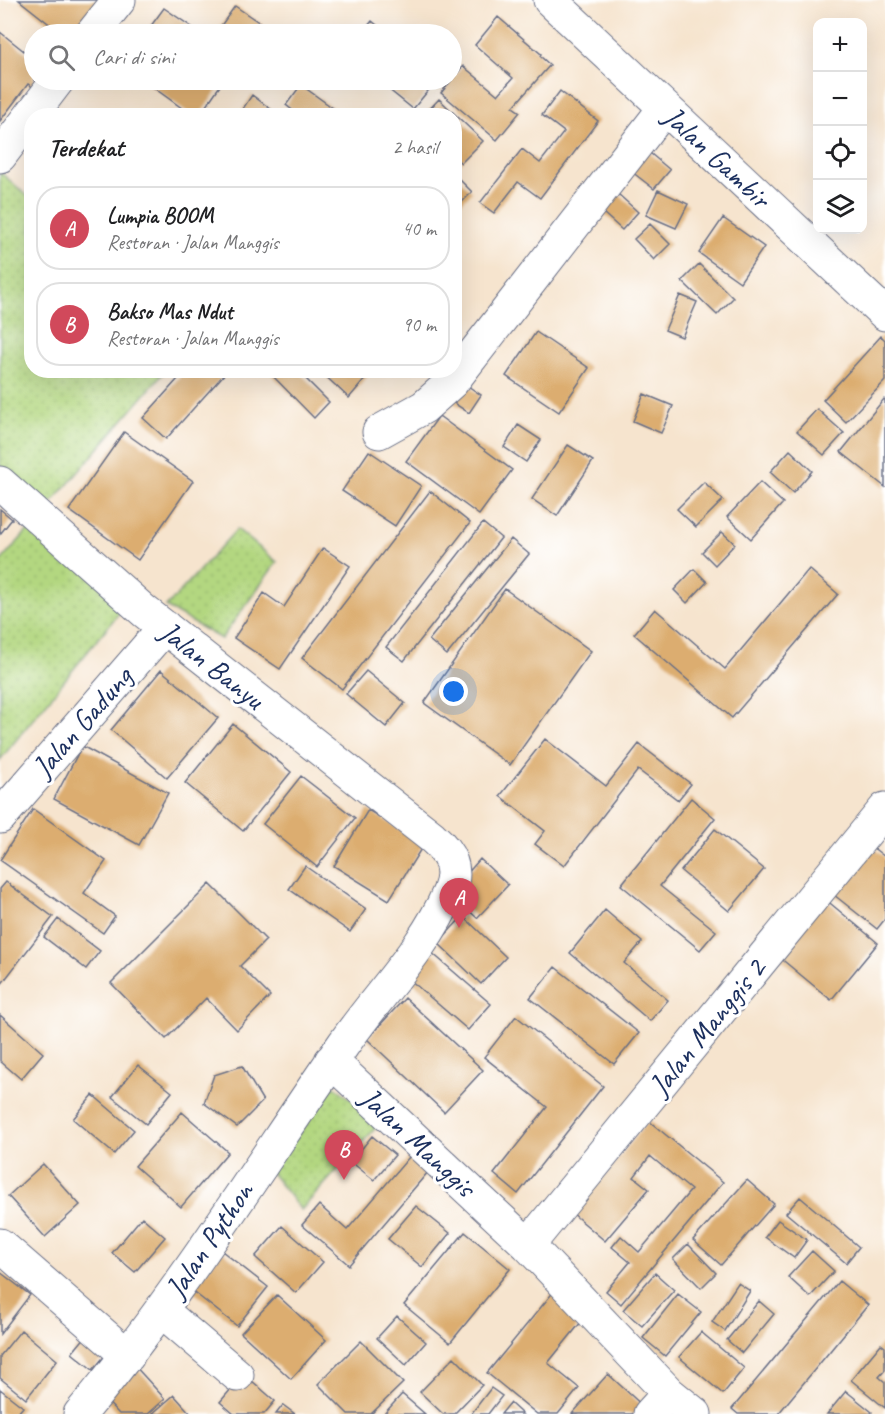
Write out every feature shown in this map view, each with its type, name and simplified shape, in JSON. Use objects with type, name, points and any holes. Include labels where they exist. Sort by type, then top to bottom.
[{"type":"street","points":[[100,24],[118,0]]},
{"type":"street","name":"Jalan Gambir","points":[[550,0],[885,314]]},
{"type":"street","points":[[37,108],[50,90]]},
{"type":"street","points":[[462,369],[664,109]]},
{"type":"street","points":[[0,156],[24,125]]},
{"type":"street","points":[[379,432],[424,407],[455,378]]},
{"type":"street","name":"Jalan Banyu","points":[[0,483],[165,627],[448,851],[452,868],[450,891],[412,955],[367,1010],[332,1061]]},
{"type":"street","name":"Jalan Gadung","points":[[0,817],[165,627]]},
{"type":"street","name":"Jalan Manggis 2","points":[[528,1245],[885,809]]},
{"type":"street","name":"Jalan Manggis","points":[[332,1061],[528,1245],[660,1404],[694,1414]]},
{"type":"street","name":"Jalan Python","points":[[80,1414],[162,1311],[332,1061]]},
{"type":"street","points":[[0,1245],[128,1356]]},
{"type":"street","points":[[162,1311],[237,1375]]},
{"type":"green space","points":[[0,172],[24,193],[24,378],[159,378],[44,512],[0,475]]},
{"type":"green space","points":[[44,512],[131,598],[0,760],[0,562]]},
{"type":"green space","points":[[237,529],[277,562],[221,639],[166,607]]},
{"type":"green space","points":[[326,1079],[380,1123],[301,1210],[264,1164]]},
{"type":"building","points":[[19,0],[108,0],[89,24],[49,24]]},
{"type":"building","points":[[235,6],[261,24],[222,24]]},
{"type":"building","points":[[164,8],[187,24],[152,24]]},
{"type":"building","points":[[498,17],[541,54],[540,56],[550,65],[513,107],[520,112],[497,140],[462,111],[462,108],[459,108],[441,93],[443,90],[462,90],[463,66],[498,95],[513,78],[475,45]]},
{"type":"building","points":[[0,32],[24,51],[24,89],[0,121]]},
{"type":"building","points":[[157,90],[217,90],[205,108],[182,108]]},
{"type":"building","points":[[297,90],[308,90],[333,108],[290,108],[286,105]]},
{"type":"building","points":[[389,90],[429,90],[412,108]]},
{"type":"building","points":[[560,91],[598,121],[540,198],[518,182],[494,213],[480,203],[522,149],[540,163],[564,132],[542,115]]},
{"type":"building","points":[[252,95],[269,108],[243,108]]},
{"type":"building","points":[[439,99],[448,108],[431,108]]},
{"type":"building","points":[[462,121],[483,141],[462,162]]},
{"type":"building","points":[[644,148],[670,170],[654,189],[627,168]]},
{"type":"building","points":[[462,182],[472,192],[462,202]]},
{"type":"building","points":[[658,190],[688,204],[676,228],[646,215]]},
{"type":"building","points":[[618,194],[638,212],[622,230],[602,212]]},
{"type":"building","points":[[723,218],[764,247],[740,282],[699,253]]},
{"type":"building","points":[[650,224],[670,244],[654,260],[634,239]]},
{"type":"building","points":[[699,264],[733,298],[717,315],[682,281]]},
{"type":"building","points":[[680,295],[697,302],[682,337],[665,330]]},
{"type":"building","points":[[536,332],[589,368],[559,412],[506,376]]},
{"type":"building","points":[[881,336],[885,340],[885,381],[846,422],[823,400]]},
{"type":"building","points":[[179,378],[221,378],[166,439],[143,418]]},
{"type":"building","points":[[275,378],[305,378],[329,402],[314,418]]},
{"type":"building","points":[[328,378],[366,378],[349,398]]},
{"type":"building","points":[[462,382],[481,395],[469,413],[449,400]]},
{"type":"building","points":[[644,394],[673,406],[661,433],[633,421]]},
{"type":"building","points":[[885,400],[885,487],[841,452]]},
{"type":"building","points":[[817,409],[844,433],[824,455],[797,431]]},
{"type":"building","points":[[439,416],[512,470],[479,515],[406,461]]},
{"type":"building","points":[[518,425],[541,440],[526,462],[504,447]]},
{"type":"building","points":[[124,432],[193,481],[138,560],[69,510]]},
{"type":"building","points":[[568,445],[593,461],[557,516],[532,499]]},
{"type":"building","points":[[790,450],[812,471],[793,493],[770,472]]},
{"type":"building","points":[[369,451],[421,486],[395,526],[342,491]]},
{"type":"building","points":[[704,482],[723,500],[696,527],[677,509]]},
{"type":"building","points":[[760,482],[783,503],[751,539],[727,517]]},
{"type":"building","points":[[430,491],[470,523],[342,689],[302,658]]},
{"type":"building","points":[[0,509],[12,519],[0,534]]},
{"type":"building","points":[[483,523],[501,538],[404,661],[386,647]]},
{"type":"building","points":[[722,532],[735,544],[715,565],[702,552]]},
{"type":"building","points":[[511,539],[529,554],[447,655],[429,640]]},
{"type":"building","points":[[323,548],[350,566],[280,669],[234,638],[264,593],[284,607]]},
{"type":"building","points":[[694,569],[707,582],[687,603],[674,590]]},
{"type":"building","points":[[809,569],[838,594],[732,718],[634,634],[655,609],[725,669]]},
{"type":"building","points":[[505,589],[591,651],[510,765],[424,703]]},
{"type":"building","points":[[161,670],[218,718],[167,778],[111,730]]},
{"type":"building","points":[[366,671],[405,703],[386,727],[346,694]]},
{"type":"building","points":[[233,724],[291,772],[243,831],[185,783]]},
{"type":"building","points":[[545,739],[606,786],[639,744],[691,784],[678,800],[638,770],[564,866],[535,844],[545,831],[500,796]]},
{"type":"building","points":[[82,746],[168,793],[139,845],[54,799]]},
{"type":"building","points":[[301,776],[355,818],[317,867],[263,824]]},
{"type":"building","points":[[691,798],[715,818],[660,886],[716,931],[700,950],[621,885]]},
{"type":"building","points":[[33,809],[106,861],[84,893],[115,916],[103,933],[0,860]]},
{"type":"building","points":[[368,810],[424,844],[389,900],[334,866]]},
{"type":"building","points":[[715,829],[764,869],[729,911],[681,871]]},
{"type":"building","points":[[867,843],[885,857],[885,919],[877,929],[829,891]]},
{"type":"building","points":[[480,859],[508,885],[477,918],[450,893]]},
{"type":"building","points":[[305,866],[366,909],[350,932],[289,889]]},
{"type":"building","points":[[6,882],[53,917],[0,986],[0,889]]},
{"type":"building","points":[[210,884],[266,940],[240,966],[270,996],[237,1030],[206,998],[166,1039],[111,983]]},
{"type":"building","points":[[819,894],[878,943],[831,1000],[773,952]]},
{"type":"building","points":[[605,910],[642,942],[624,963],[668,1000],[650,1021],[570,953]]},
{"type":"building","points":[[463,916],[506,957],[481,984],[438,943]]},
{"type":"building","points":[[58,919],[100,951],[86,969],[44,937]]},
{"type":"building","points":[[431,952],[491,1004],[468,1030],[409,979]]},
{"type":"building","points":[[555,967],[639,1033],[614,1064],[530,998]]},
{"type":"building","points":[[405,998],[483,1070],[444,1112],[367,1039]]},
{"type":"building","points":[[0,1015],[43,1053],[21,1079],[0,1061]]},
{"type":"building","points":[[516,1016],[603,1086],[518,1194],[494,1174],[547,1107],[484,1057]]},
{"type":"building","points":[[138,1065],[172,1092],[146,1124],[112,1097]]},
{"type":"building","points":[[242,1066],[263,1101],[237,1127],[204,1103],[214,1075]]},
{"type":"building","points":[[93,1095],[134,1130],[114,1154],[73,1119]]},
{"type":"building","points":[[182,1112],[228,1152],[181,1207],[135,1166]]},
{"type":"building","points":[[649,1121],[723,1182],[621,1304],[606,1291],[630,1262],[612,1247],[621,1236],[639,1252],[691,1190],[650,1156],[634,1177],[649,1189],[605,1241],[572,1213]]},
{"type":"building","points":[[372,1136],[395,1155],[374,1180],[351,1162]]},
{"type":"building","points":[[410,1156],[428,1172],[349,1265],[302,1225],[319,1205],[347,1230]]},
{"type":"building","points":[[43,1164],[80,1205],[45,1237],[8,1196]]},
{"type":"building","points":[[747,1180],[774,1204],[721,1265],[693,1240]]},
{"type":"building","points":[[800,1197],[859,1247],[846,1263],[786,1213]]},
{"type":"building","points":[[416,1206],[450,1233],[422,1267],[388,1239]]},
{"type":"building","points":[[142,1217],[165,1237],[135,1272],[112,1253]]},
{"type":"building","points":[[778,1220],[807,1240],[794,1258],[765,1237]]},
{"type":"building","points":[[282,1226],[323,1262],[296,1293],[255,1257]]},
{"type":"building","points":[[465,1232],[510,1269],[450,1343],[404,1305]]},
{"type":"building","points":[[688,1244],[716,1273],[701,1288],[673,1259]]},
{"type":"building","points":[[222,1251],[268,1287],[237,1326],[191,1290]]},
{"type":"building","points":[[812,1251],[834,1271],[810,1297],[788,1277]]},
{"type":"building","points":[[0,1272],[30,1295],[0,1334]]},
{"type":"building","points":[[655,1273],[674,1290],[642,1326],[623,1310]]},
{"type":"building","points":[[839,1281],[868,1305],[778,1414],[738,1414],[732,1409]]},
{"type":"building","points":[[738,1283],[750,1291],[725,1331],[712,1322]]},
{"type":"building","points":[[555,1290],[586,1316],[548,1363],[579,1388],[558,1414],[537,1414],[487,1373]]},
{"type":"building","points":[[678,1294],[701,1312],[665,1356],[643,1338]]},
{"type":"building","points":[[277,1295],[326,1340],[291,1379],[241,1333]]},
{"type":"building","points":[[759,1301],[774,1314],[742,1353],[727,1340]]},
{"type":"building","points":[[397,1316],[426,1342],[406,1365],[377,1338]]},
{"type":"building","points":[[21,1330],[57,1360],[26,1399],[0,1378],[0,1356]]},
{"type":"building","points":[[701,1332],[744,1368],[723,1394],[679,1357]]},
{"type":"building","points":[[86,1336],[107,1353],[93,1370],[72,1353]]},
{"type":"building","points":[[361,1341],[403,1383],[371,1414],[348,1414],[318,1384]]},
{"type":"building","points":[[881,1344],[885,1347],[885,1370],[879,1377],[885,1382],[885,1408],[851,1380]]},
{"type":"building","points":[[454,1357],[482,1385],[454,1414],[443,1414],[420,1392]]},
{"type":"building","points":[[133,1364],[165,1399],[148,1414],[119,1414],[100,1394]]},
{"type":"building","points":[[244,1374],[275,1401],[264,1414],[234,1414],[220,1402]]},
{"type":"building","points":[[608,1374],[645,1408],[639,1414],[572,1414]]},
{"type":"building","points":[[491,1388],[502,1396],[488,1414],[471,1414]]},
{"type":"building","points":[[0,1389],[23,1407],[17,1414],[0,1414]]},
{"type":"building","points":[[846,1391],[872,1412],[870,1414],[827,1414]]},
{"type":"building","points":[[402,1394],[425,1414],[384,1414]]},
{"type":"building","points":[[174,1395],[191,1414],[152,1414]]},
{"type":"building","points":[[510,1403],[522,1414],[501,1414]]},
{"type":"building","points":[[283,1405],[295,1414],[276,1414]]},
{"type":"place","name":"Lumpia BOOM","points":[[459,928]]},
{"type":"place","name":"Bakso Mas Ndut","points":[[344,1180]]}]
